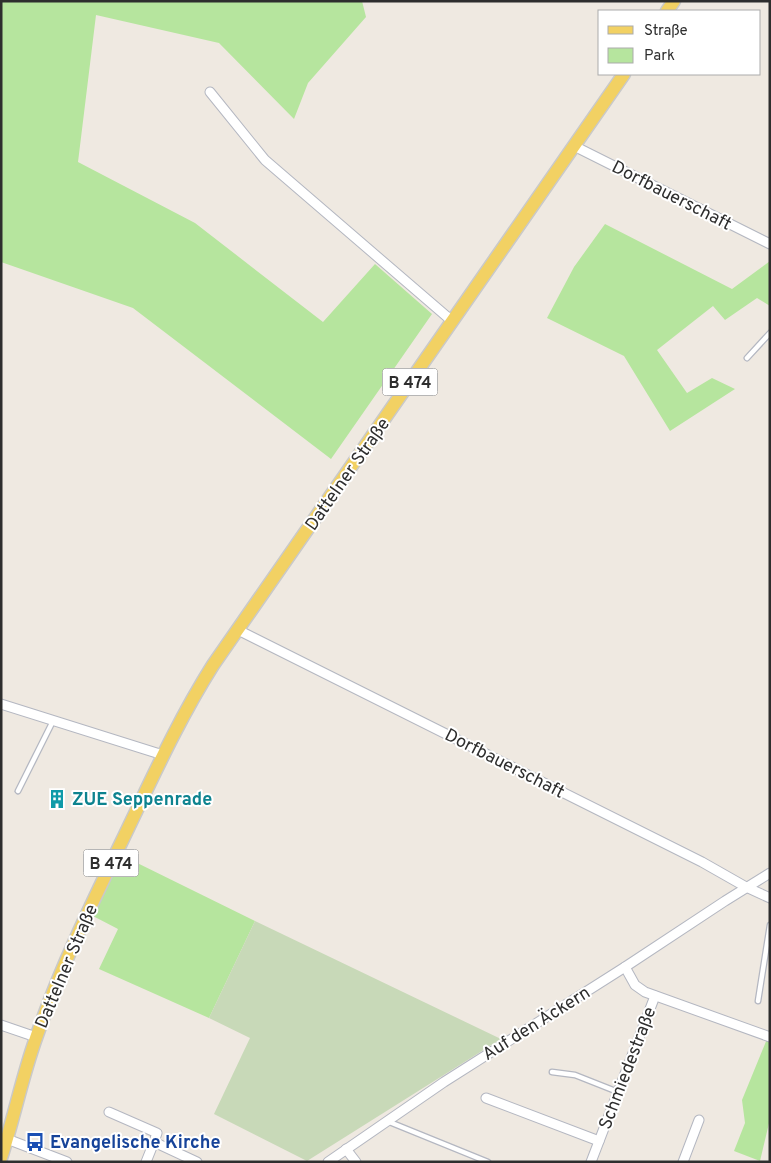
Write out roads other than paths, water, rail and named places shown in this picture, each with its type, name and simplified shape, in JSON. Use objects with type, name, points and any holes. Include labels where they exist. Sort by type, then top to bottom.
[{"type":"main road","name":"Dattelner Straße","points":[[1,1158],[36,1037],[84,920],[190,701],[623,75]]},
{"type":"street","points":[[210,92],[265,160],[452,321]]},
{"type":"street","name":"Dorfbauerschaft","points":[[574,146],[770,244]]},
{"type":"street","name":"Dorfbauerschaft","points":[[238,630],[770,898]]},
{"type":"street","points":[[1,704],[163,755]]},
{"type":"street","points":[[746,887],[770,873]]},
{"type":"street","name":"Auf den Äckern","points":[[328,1162],[444,1082],[625,967],[746,887]]},
{"type":"street","points":[[625,967],[635,985],[645,992],[770,1037]]},
{"type":"street","name":"Schmiedestraße","points":[[590,1162],[654,996]]},
{"type":"street","points":[[1,1026],[36,1037]]},
{"type":"street","name":"Schmiedestraße","points":[[486,1098],[599,1141]]},
{"type":"street","points":[[109,1112],[157,1133],[146,1162]]},
{"type":"street","points":[[683,1162],[699,1120]]},
{"type":"street","points":[[7,1139],[67,1162]]},
{"type":"street","points":[[154,1142],[197,1162]]},
{"type":"street","points":[[346,1149],[356,1162]]},
{"type":"lane","points":[[747,358],[770,333]]},
{"type":"lane","points":[[18,791],[54,720]]},
{"type":"lane","points":[[758,1001],[770,926]]},
{"type":"lane","points":[[552,1072],[575,1075],[618,1092]]},
{"type":"lane","points":[[387,1121],[488,1162]]},
{"type":"place","name":"ZUE Seppenrade","points":[[57,799]]},
{"type":"place","name":"Evangelische Kirche","points":[[35,1142]]}]
